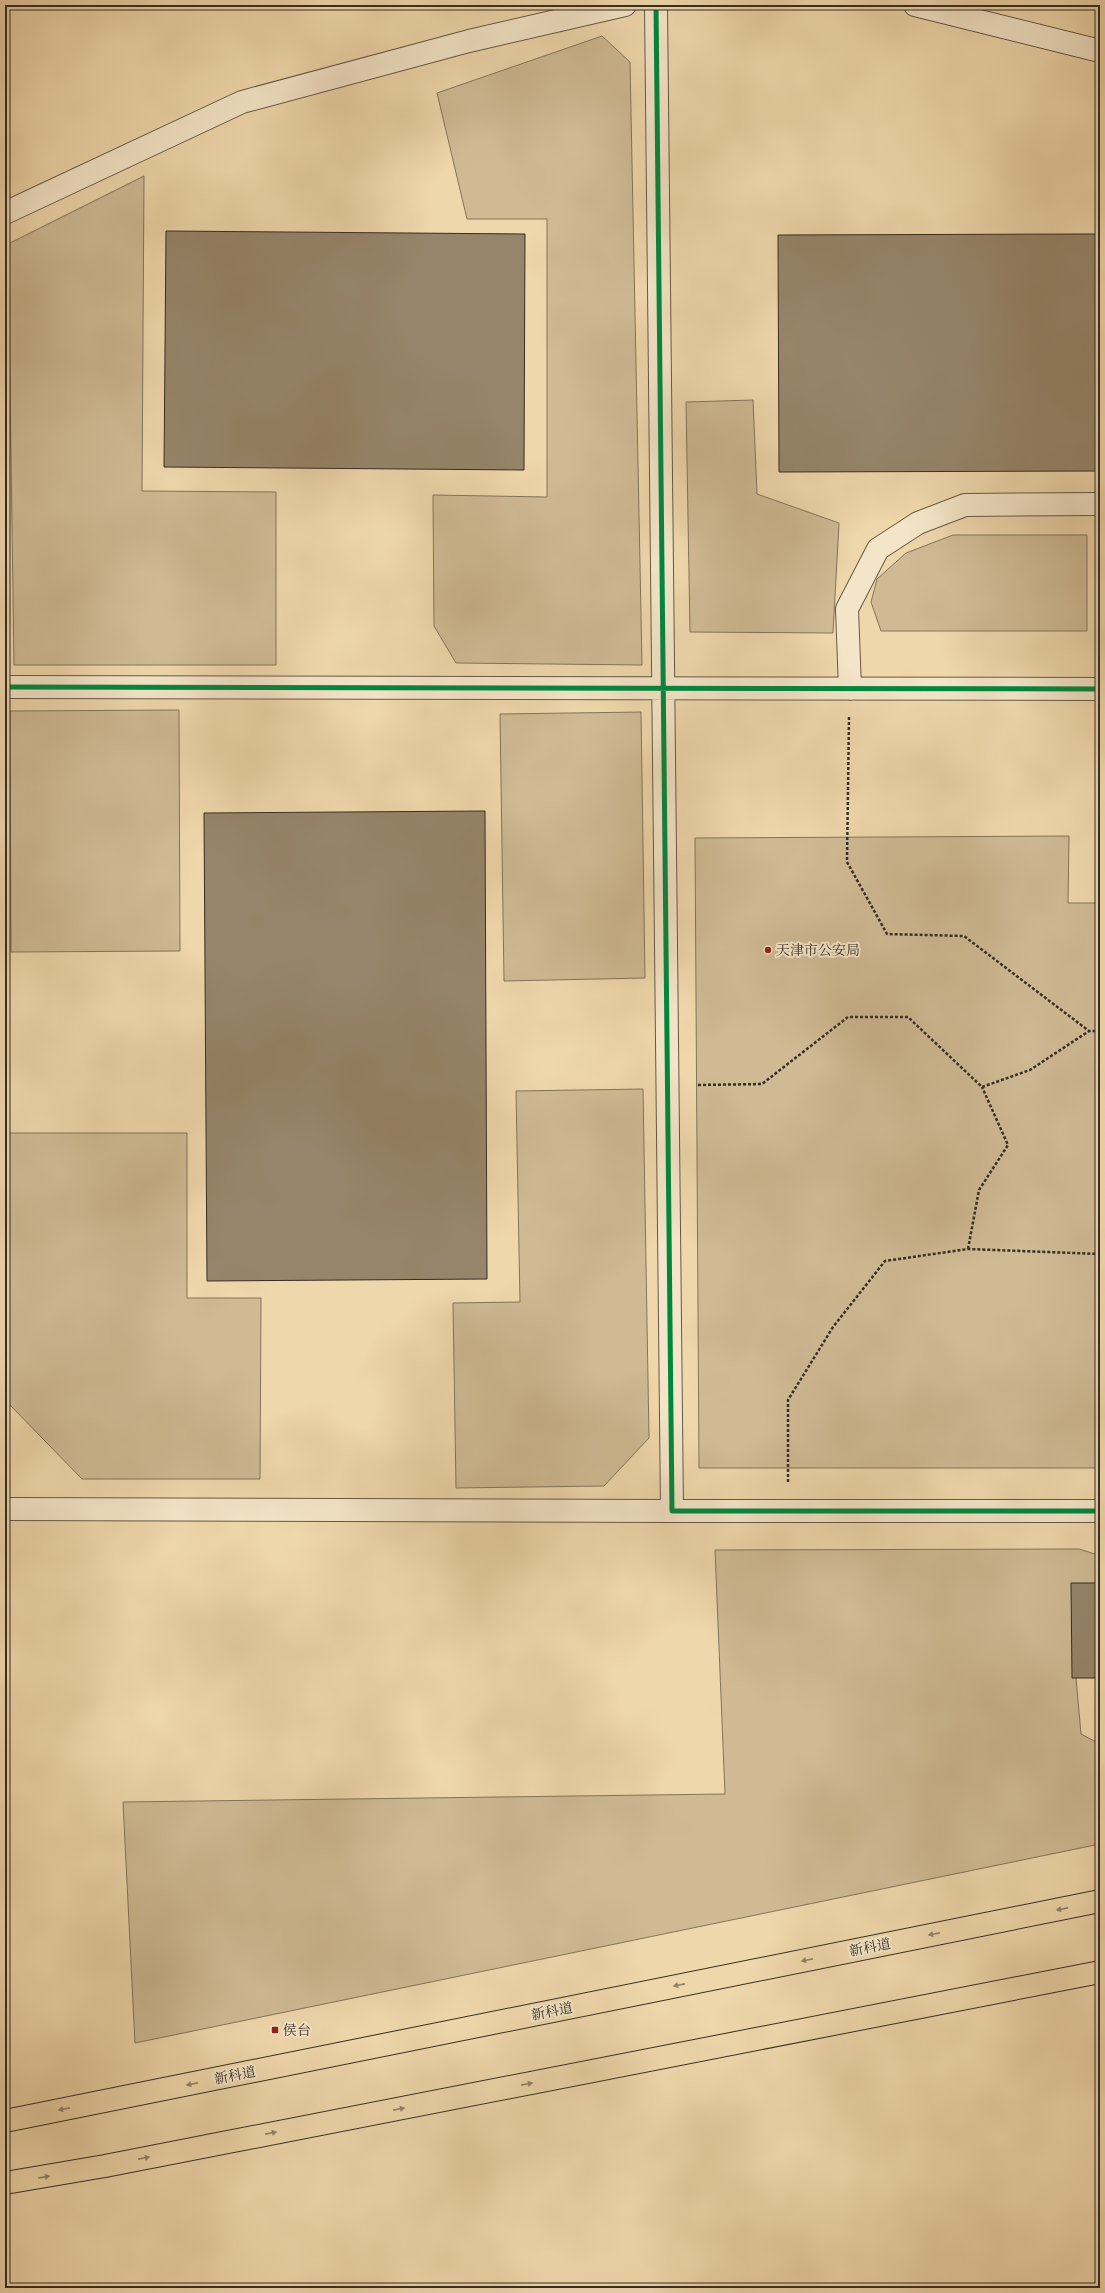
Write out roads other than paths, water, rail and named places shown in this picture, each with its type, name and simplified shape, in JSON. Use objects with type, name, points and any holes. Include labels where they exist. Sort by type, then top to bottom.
[{"type":"main road","name":"新科道","points":[[5,2122],[1100,1901]]},
{"type":"main road","points":[[5,2183],[98,2167],[1100,1972]]},
{"type":"street","points":[[5,214],[242,102],[468,41],[625,5]]},
{"type":"street","points":[[656,5],[672,1510]]},
{"type":"street","points":[[915,5],[1100,51]]},
{"type":"street","points":[[850,689],[847,609],[878,549],[918,523],[966,505],[1100,504]]},
{"type":"street","points":[[5,687],[1100,689]]},
{"type":"street","points":[[5,1509],[1100,1511]]},
{"type":"place","name":"天津市公安局","points":[[768,950]]},
{"type":"place","name":"侯台","points":[[275,2030]]}]
